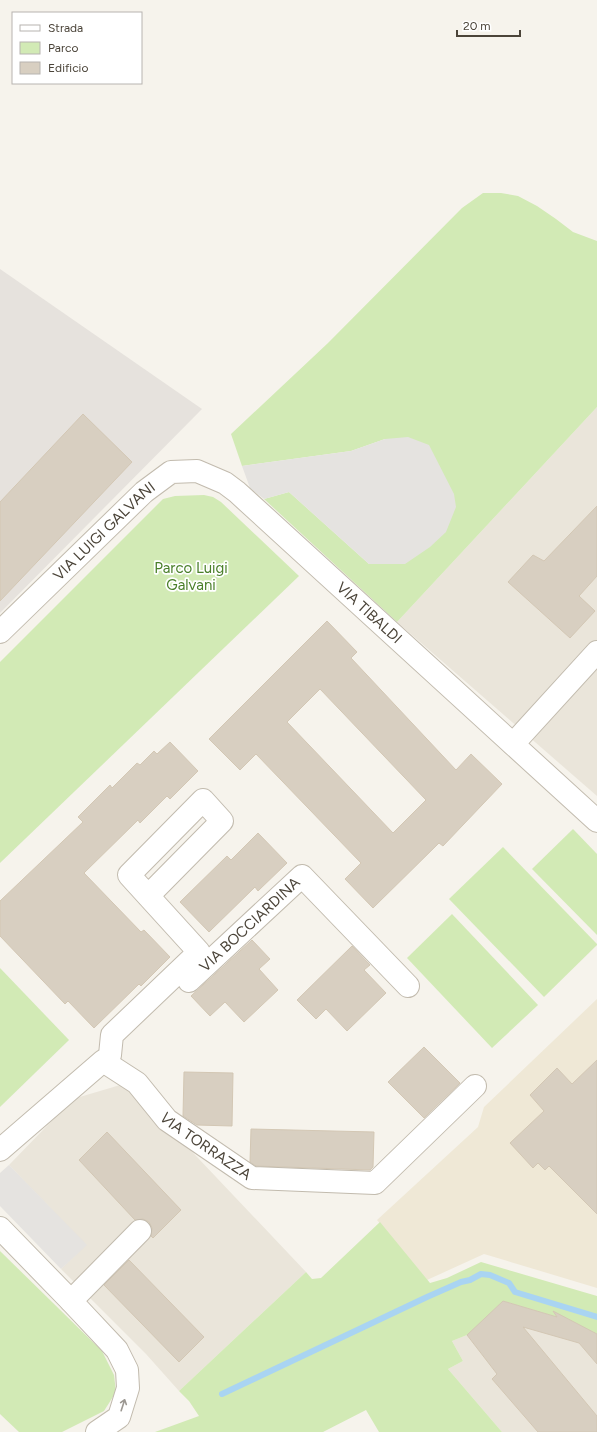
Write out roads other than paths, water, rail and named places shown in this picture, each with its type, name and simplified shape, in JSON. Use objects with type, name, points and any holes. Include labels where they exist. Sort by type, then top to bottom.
[{"type":"street","name":"VIA LUIGI GALVANI","points":[[0,632],[144,492],[171,472],[197,470],[225,483]]},
{"type":"street","name":"VIA TIBALDI","points":[[225,483],[237,492],[312,560],[597,821]]},
{"type":"street","points":[[512,744],[597,652]]},
{"type":"street","name":"VIA BOCCIARDINA","points":[[107,1058],[302,876],[408,986]]},
{"type":"street","points":[[0,1150],[107,1058],[112,1035],[198,952],[148,896]]},
{"type":"street","name":"VIA TORRAZZA","points":[[107,1058],[137,1083],[167,1120],[252,1178],[375,1183],[475,1086]]},
{"type":"street","points":[[0,1228],[71,1300],[117,1350],[127,1370],[128,1388],[119,1417],[97,1432]]},
{"type":"street","points":[[71,1300],[140,1231]]},
{"type":"waterway","points":[[222,1394],[427,1297],[461,1282],[470,1280],[481,1274],[490,1275],[509,1283],[515,1292],[597,1317]]},
{"type":"park label","name":"Parco Luigi Galvani","points":[[191,576]]}]
